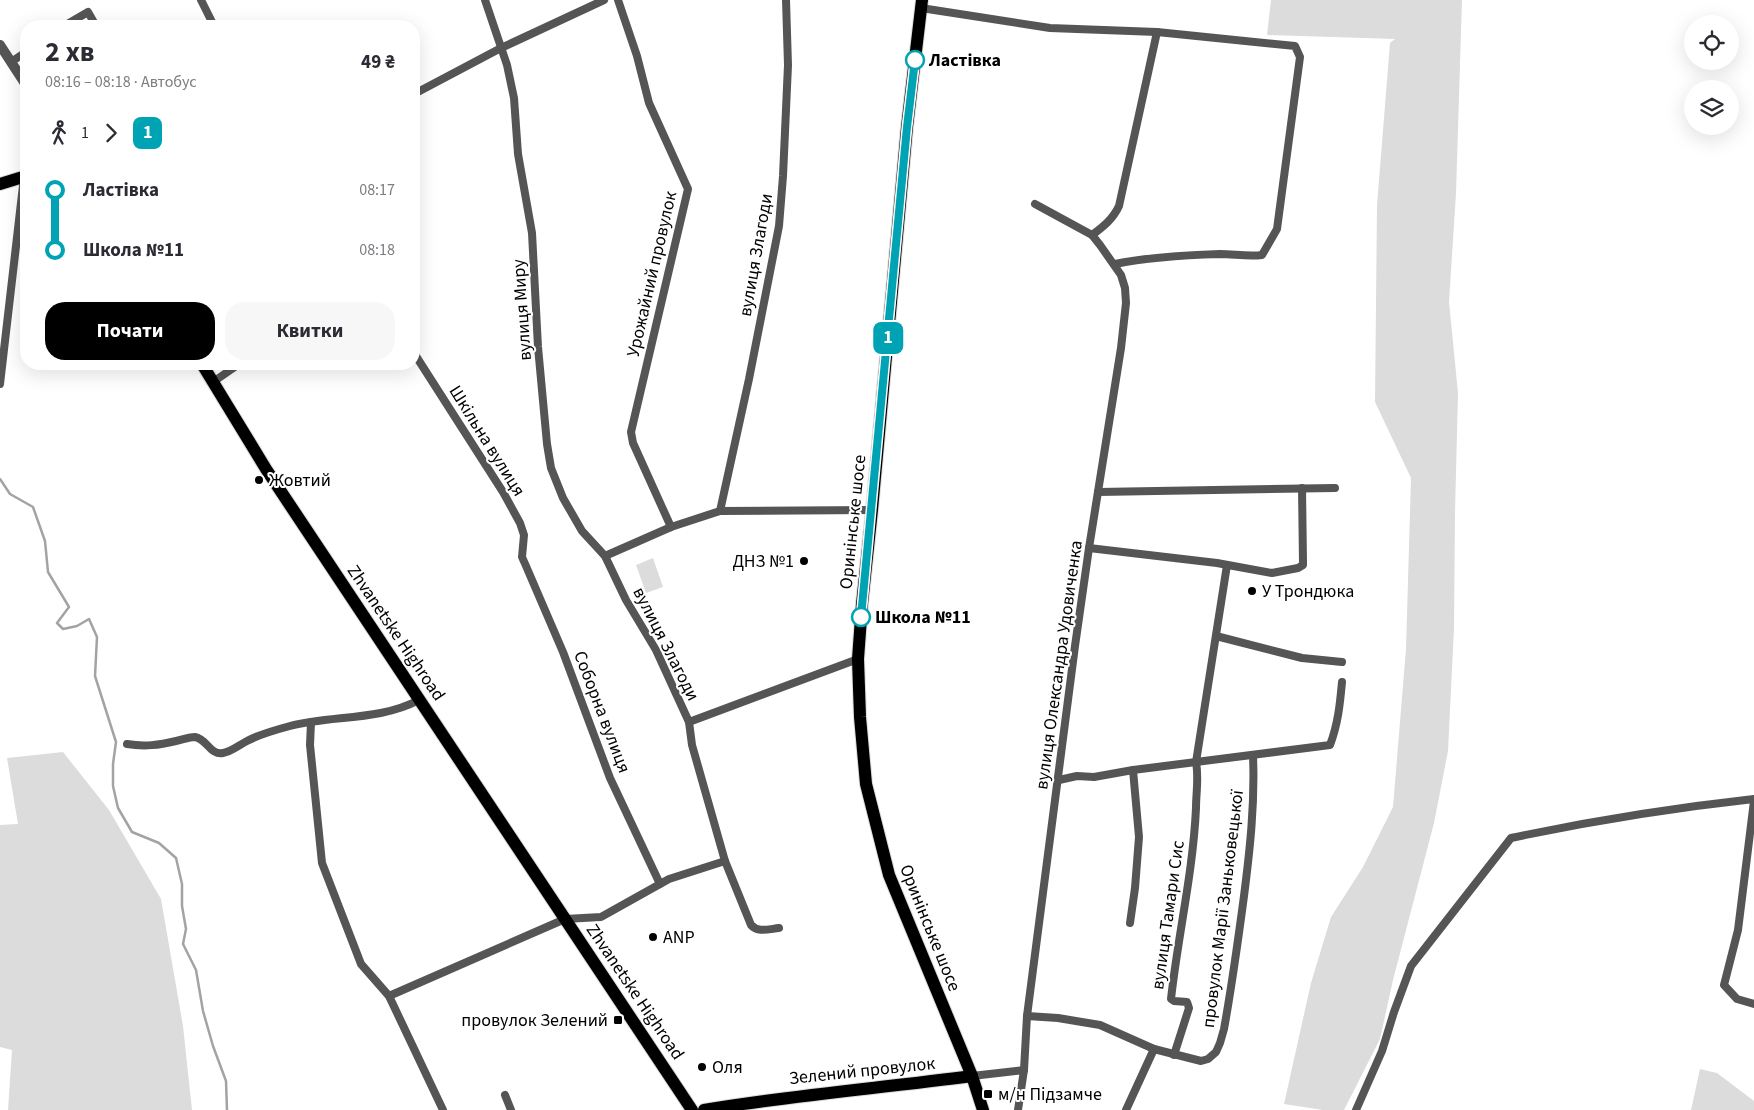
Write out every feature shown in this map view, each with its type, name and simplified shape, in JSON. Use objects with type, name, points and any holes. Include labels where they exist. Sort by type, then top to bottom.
[{"type":"main road","name":"Оринінське шосе","points":[[921,4],[907,127],[862,604],[858,659],[860,717],[866,784],[889,875],[972,1076],[983,1110]]},
{"type":"main road","points":[[0,184],[20,178]]},
{"type":"main road","name":"Zhvanetske Highroad","points":[[206,370],[266,469],[692,1110]]},
{"type":"main road","name":"Зелений провулок","points":[[704,1110],[766,1099],[867,1090],[972,1076]]},
{"type":"street","points":[[200,0],[211,20]]},
{"type":"street","name":"вулиця Миру","points":[[486,0],[507,65],[512,89],[518,154],[532,233],[538,347],[549,458],[557,484],[582,531],[605,556]]},
{"type":"street","points":[[420,91],[501,48],[604,0]]},
{"type":"street","name":"Урожайний провулок","points":[[618,0],[634,47],[649,103],[688,188],[631,432],[633,443],[671,527]]},
{"type":"street","name":"вулиця Злагоди","points":[[720,511],[749,379],[779,226],[788,65],[786,0]]},
{"type":"street","points":[[921,4],[1050,28],[1157,32],[1295,46],[1300,56],[1277,229],[1262,254],[1255,256],[1219,254],[1138,259],[1115,264]]},
{"type":"street","points":[[74,20],[88,12],[93,20]]},
{"type":"street","points":[[1092,235],[1102,228],[1120,206],[1157,32]]},
{"type":"street","points":[[0,45],[20,76]]},
{"type":"street","points":[[11,62],[20,56]]},
{"type":"street","name":"вулиця Олександра Удовиченка","points":[[1018,1110],[1024,1070],[1027,1016],[1089,548],[1121,348],[1126,303],[1125,288],[1121,275],[1115,264],[1092,235],[1036,204]]},
{"type":"street","points":[[0,384],[20,218]]},
{"type":"street","name":"Шкільна вулиця","points":[[420,364],[510,506],[522,528],[524,535],[522,548]]},
{"type":"street","points":[[213,382],[230,370]]},
{"type":"street","points":[[1089,548],[1227,565],[1272,573],[1301,567],[1303,562],[1302,488]]},
{"type":"street","points":[[1098,492],[1335,488]]},
{"type":"street","points":[[605,556],[671,527],[720,511],[872,510]]},
{"type":"street","name":"Соборна вулиця","points":[[522,548],[522,557],[563,652],[610,778],[660,884]]},
{"type":"street","name":"вулиця Злагоди","points":[[605,556],[626,600],[656,650],[689,722],[692,745],[725,861],[752,928],[759,931],[779,928]]},
{"type":"street","points":[[1196,762],[1227,565]]},
{"type":"street","points":[[1216,636],[1302,658],[1342,662]]},
{"type":"street","name":"вулиця Злагоди","points":[[689,722],[858,659]]},
{"type":"street","points":[[1059,780],[1077,776],[1094,777],[1133,770],[1330,745],[1340,708],[1342,682]]},
{"type":"street","points":[[128,744],[154,745],[195,737],[204,741],[216,753],[222,754],[248,740],[273,731],[311,722],[374,715],[404,707],[419,700]]},
{"type":"street","points":[[311,722],[310,745],[322,863],[361,964],[389,996],[443,1110]]},
{"type":"street","name":"провулок Марії Заньковецької","points":[[1174,1055],[1206,1060],[1212,1056],[1220,1044],[1224,1029],[1251,842],[1254,788],[1253,756]]},
{"type":"street","name":"вулиця Тамари Сис","points":[[1174,1055],[1189,1008],[1187,1002],[1174,1002],[1171,999],[1193,850],[1198,780],[1196,762]]},
{"type":"street","name":"вулиця Тамари Сис","points":[[1130,923],[1139,838],[1133,770]]},
{"type":"street","points":[[1356,1110],[1382,1051],[1411,966],[1510,838],[1578,824],[1697,805],[1754,800],[1738,930],[1724,986],[1737,999],[1754,1004]]},
{"type":"street","points":[[565,919],[601,917],[660,884],[678,876],[725,861]]},
{"type":"street","name":"Zhvanetske Highroad","points":[[389,996],[565,919]]},
{"type":"street","points":[[1027,1016],[1058,1018],[1100,1025],[1154,1049],[1174,1055]]},
{"type":"street","points":[[1126,1110],[1154,1049]]},
{"type":"street","name":"Зелений провулок","points":[[972,1076],[1024,1070]]},
{"type":"street","points":[[505,1095],[511,1110]]},
{"type":"shaded area","points":[[1271,0],[1462,0],[1456,193],[1449,302],[1458,393],[1454,628],[1448,751],[1434,823],[1393,980],[1380,1039],[1344,1110],[1323,1110],[1284,1104],[1311,983],[1331,917],[1363,867],[1393,807],[1406,649],[1411,478],[1375,402],[1377,205],[1390,43],[1395,39],[1267,35]]},
{"type":"shaded area","points":[[653,558],[663,587],[646,593],[636,565]]},
{"type":"shaded area","points":[[63,752],[109,810],[161,899],[183,1026],[192,1110],[8,1110],[12,1050],[0,1047],[0,825],[18,824],[7,758]]},
{"type":"shaded area","points":[[1700,1069],[1717,1073],[1754,1101],[1754,1110],[1691,1110]]},
{"type":"waterway","points":[[0,479],[10,494],[33,507],[45,541],[48,572],[69,607],[57,623],[63,629],[77,626],[89,619],[97,637],[95,676],[116,742],[113,786],[118,808],[132,832],[159,843],[176,858],[182,884],[182,906],[186,929],[183,944],[196,970],[203,1011],[226,1081],[227,1110]]},
{"type":"bus line","name":"1","points":[[861,617],[915,60]]},
{"type":"place","name":"Ластівка","points":[[915,60]]},
{"type":"place","name":"Жовтий","points":[[259,480]]},
{"type":"place","name":"ДНЗ №1","points":[[804,561]]},
{"type":"place","name":"У Трондюка","points":[[1252,591]]},
{"type":"place","name":"Школа №11","points":[[861,617]]},
{"type":"place","name":"ANP","points":[[653,937]]},
{"type":"place","name":"провулок Зелений","points":[[618,1020]]},
{"type":"place","name":"Оля","points":[[702,1067]]},
{"type":"place","name":"м/н Підзамче","points":[[988,1094]]}]
